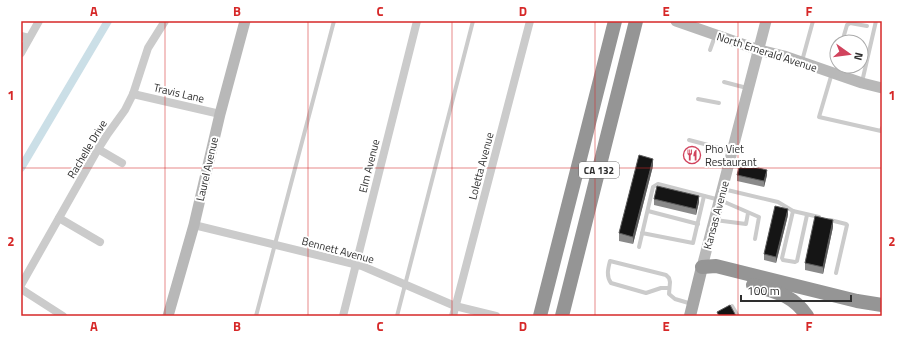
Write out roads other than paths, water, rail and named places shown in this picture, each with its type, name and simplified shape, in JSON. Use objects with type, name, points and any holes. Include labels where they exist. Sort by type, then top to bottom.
[{"type":"highway","name":"CA 132","points":[[530,316],[590,118],[615,21]]},
{"type":"highway","name":"CA 132","points":[[562,316],[636,22]]},
{"type":"highway","points":[[540,316],[590,118]]},
{"type":"highway","points":[[702,266],[716,266],[857,302],[882,305]]},
{"type":"highway","points":[[702,266],[714,274],[776,292],[800,306],[807,316]]},
{"type":"main road","name":"Kansas Avenue","points":[[690,316],[702,266]]},
{"type":"street","points":[[21,52],[39,21]]},
{"type":"street","name":"Rachelle Drive","points":[[21,285],[106,135],[125,110],[134,94],[148,48],[165,21]]},
{"type":"street","name":"Laurel Avenue","points":[[168,316],[194,225],[220,114],[245,21]]},
{"type":"street","name":"Elm Avenue","points":[[343,316],[417,21]]},
{"type":"street","name":"Loletta Avenue","points":[[453,316],[530,21]]},
{"type":"street","name":"Kansas Avenue","points":[[702,266],[766,21]]},
{"type":"street","name":"North Emerald Avenue","points":[[681,22],[759,50],[829,70]]},
{"type":"street","points":[[21,36],[30,38]]},
{"type":"street","name":"North Emerald Avenue","points":[[842,74],[862,83],[882,88]]},
{"type":"street","name":"Travis Lane","points":[[134,94],[220,114]]},
{"type":"street","points":[[98,149],[122,163]]},
{"type":"street","points":[[59,218],[100,242]]},
{"type":"street","name":"Bennett Avenue","points":[[194,225],[368,268],[455,306],[496,316]]},
{"type":"street","points":[[21,289],[63,316]]},
{"type":"lane","points":[[256,316],[334,21]]},
{"type":"lane","points":[[397,316],[472,21]]},
{"type":"lane","points":[[801,62],[813,21]]},
{"type":"lane","points":[[862,83],[876,21]]},
{"type":"lane","points":[[844,34],[847,25],[850,22],[867,26]]},
{"type":"lane","points":[[710,50],[715,35]]},
{"type":"lane","points":[[836,74],[819,117],[881,131],[882,128]]},
{"type":"lane","points":[[724,82],[749,88]]},
{"type":"lane","points":[[698,99],[718,103]]},
{"type":"lane","points":[[689,140],[732,151]]},
{"type":"lane","points":[[638,248],[654,187],[658,184],[720,200],[759,217],[755,239]]},
{"type":"lane","points":[[723,189],[778,202],[793,211],[846,224],[836,273]]},
{"type":"lane","points":[[642,233],[693,244],[704,196]]},
{"type":"lane","points":[[648,211],[698,224]]},
{"type":"lane","points":[[793,211],[782,258],[783,260],[797,261],[807,214]]},
{"type":"lane","points":[[715,220],[746,224],[748,213]]},
{"type":"lane","points":[[670,288],[661,288],[646,293],[611,284],[607,271],[610,261],[666,275],[669,278],[670,288],[669,294],[675,299],[693,304]]},
{"type":"lane","points":[[732,306],[738,316]]},
{"type":"waterway","points":[[21,168],[108,21]]},
{"type":"place","name":"Pho Viet Restaurant","points":[[692,155]]}]
